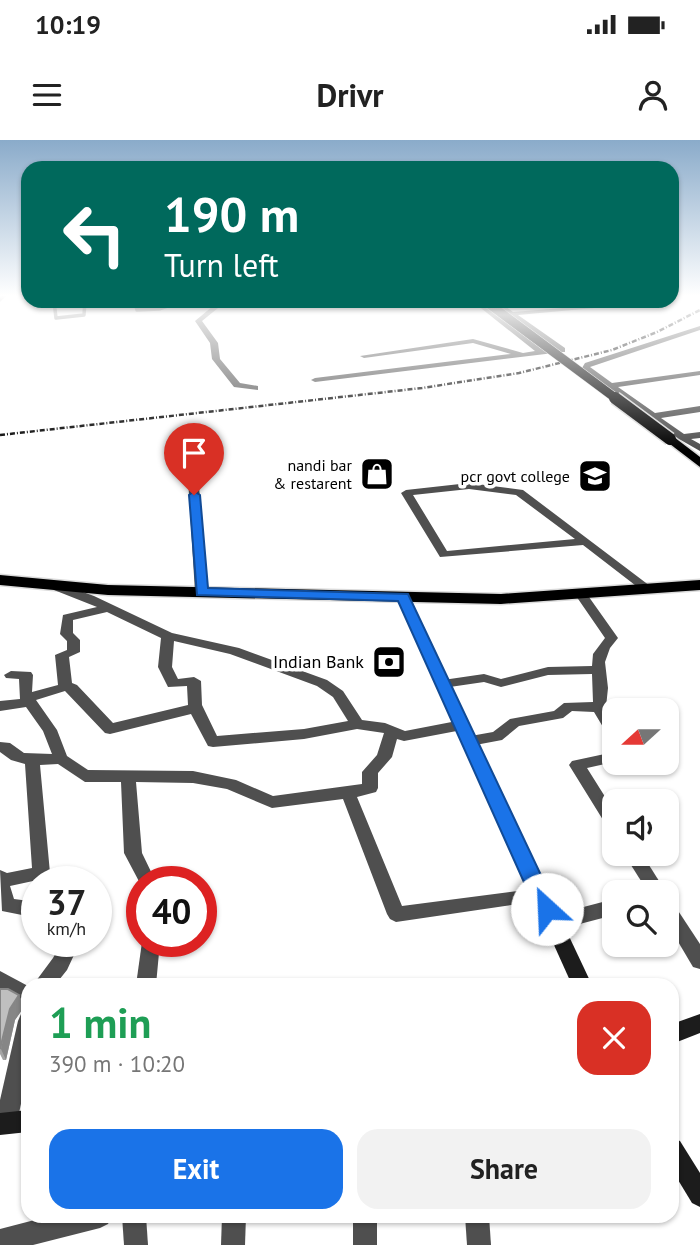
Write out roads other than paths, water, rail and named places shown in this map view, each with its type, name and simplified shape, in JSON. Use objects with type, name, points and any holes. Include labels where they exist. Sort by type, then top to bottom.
[{"type":"highway","points":[[0,580],[58,587],[501,599],[700,585]]},
{"type":"main road","points":[[549,348],[699,455]]},
{"type":"street","points":[[215,348],[216,359],[237,385],[255,388]]},
{"type":"street","points":[[363,356],[425,348]]},
{"type":"street","points":[[497,348],[528,356]]},
{"type":"street","points":[[535,348],[542,353]]},
{"type":"street","points":[[315,380],[528,356],[562,350],[559,348]]},
{"type":"street","points":[[641,348],[588,365],[586,368],[654,416],[676,439],[700,435]]},
{"type":"street","points":[[610,386],[700,373]]},
{"type":"street","points":[[654,416],[700,409]]},
{"type":"street","points":[[191,446],[201,592]]},
{"type":"street","points":[[584,542],[444,555],[406,493],[469,486],[519,492],[648,589]]},
{"type":"street","points":[[58,587],[168,636],[234,651],[322,683],[338,694],[357,724]]},
{"type":"street","points":[[580,593],[612,638],[603,646],[598,670],[603,692],[599,706],[602,711]]},
{"type":"street","points":[[403,597],[579,978]]},
{"type":"street","points":[[65,687],[62,654],[73,652],[74,640],[66,634],[67,618],[108,608]]},
{"type":"street","points":[[168,636],[165,667],[173,684],[194,681],[196,708],[213,742],[306,732],[325,733],[357,724],[404,736],[462,725]]},
{"type":"street","points":[[443,684],[484,678],[502,683],[548,671],[598,670]]},
{"type":"street","points":[[11,675],[26,675],[28,700],[50,730],[61,760]]},
{"type":"street","points":[[0,706],[65,687],[72,688],[110,729],[196,708]]},
{"type":"street","points":[[470,741],[497,736],[515,722],[558,715],[569,706],[599,706]]},
{"type":"street","points":[[0,747],[5,747],[9,753],[21,759],[61,760],[85,776],[193,777],[230,784],[272,802],[370,788],[370,772],[384,757],[392,731]]},
{"type":"street","points":[[21,908],[8,906],[3,897],[1,879],[41,873],[32,759]]},
{"type":"street","points":[[602,760],[577,765],[602,805]]},
{"type":"street","points":[[128,776],[133,853],[139,866]]},
{"type":"street","points":[[348,793],[396,914],[540,895]]},
{"type":"street","points":[[553,923],[602,909]]},
{"type":"street","points":[[679,927],[700,961]]},
{"type":"street","points":[[49,978],[64,957]]},
{"type":"street","points":[[147,978],[149,957]]},
{"type":"street","points":[[0,980],[21,993]]},
{"type":"street","points":[[679,1031],[700,1023]]},
{"type":"street","points":[[11,1123],[21,1063]]},
{"type":"street","points":[[679,1160],[700,1195]]},
{"type":"street","points":[[0,1241],[72,1223]]},
{"type":"street","points":[[134,1223],[136,1245]]},
{"type":"street","points":[[233,1245],[234,1223]]},
{"type":"street","points":[[365,1223],[365,1245]]},
{"type":"street","points":[[477,1223],[479,1245]]},
{"type":"railway","points":[[0,435],[422,388],[519,373],[618,348]]},
{"type":"place","name":"nandi bar & restarent","points":[[377,474]]},
{"type":"place","name":"pcr govt college","points":[[595,476]]},
{"type":"place","name":"Indian Bank","points":[[389,662]]}]
